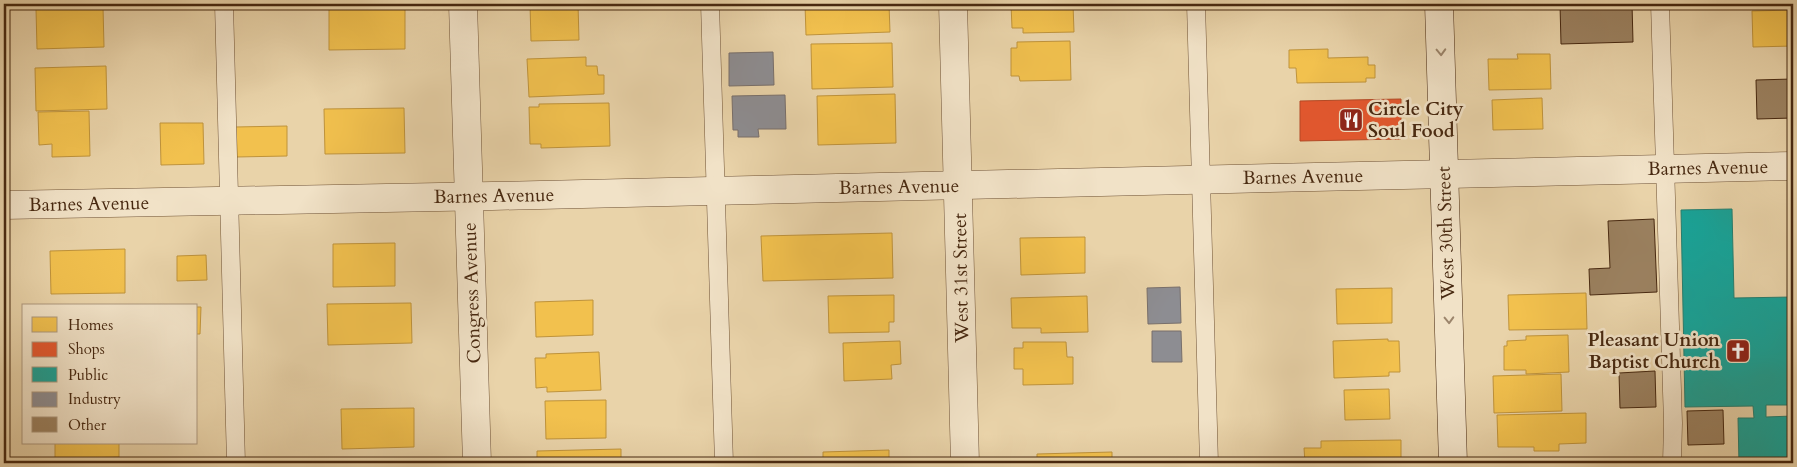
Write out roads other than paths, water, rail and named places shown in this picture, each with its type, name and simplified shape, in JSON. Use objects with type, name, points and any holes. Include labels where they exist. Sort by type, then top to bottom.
[{"type":"street","name":"Congress Avenue","points":[[463,4],[477,463]]},
{"type":"street","name":"West 31st Street","points":[[953,4],[965,463]]},
{"type":"street","name":"West 30th Street","points":[[1439,4],[1453,463]]},
{"type":"street","name":"Barnes Avenue","points":[[4,205],[959,186],[1793,166]]},
{"type":"lane","points":[[224,4],[236,463]]},
{"type":"lane","points":[[710,4],[724,463]]},
{"type":"lane","points":[[1196,4],[1209,463]]},
{"type":"lane","points":[[1660,4],[1673,423],[1672,463]]},
{"type":"place","name":"Circle City Soul Food","points":[[1351,120]]},
{"type":"place","name":"Pleasant Union Baptist Church","points":[[1738,351]]}]
